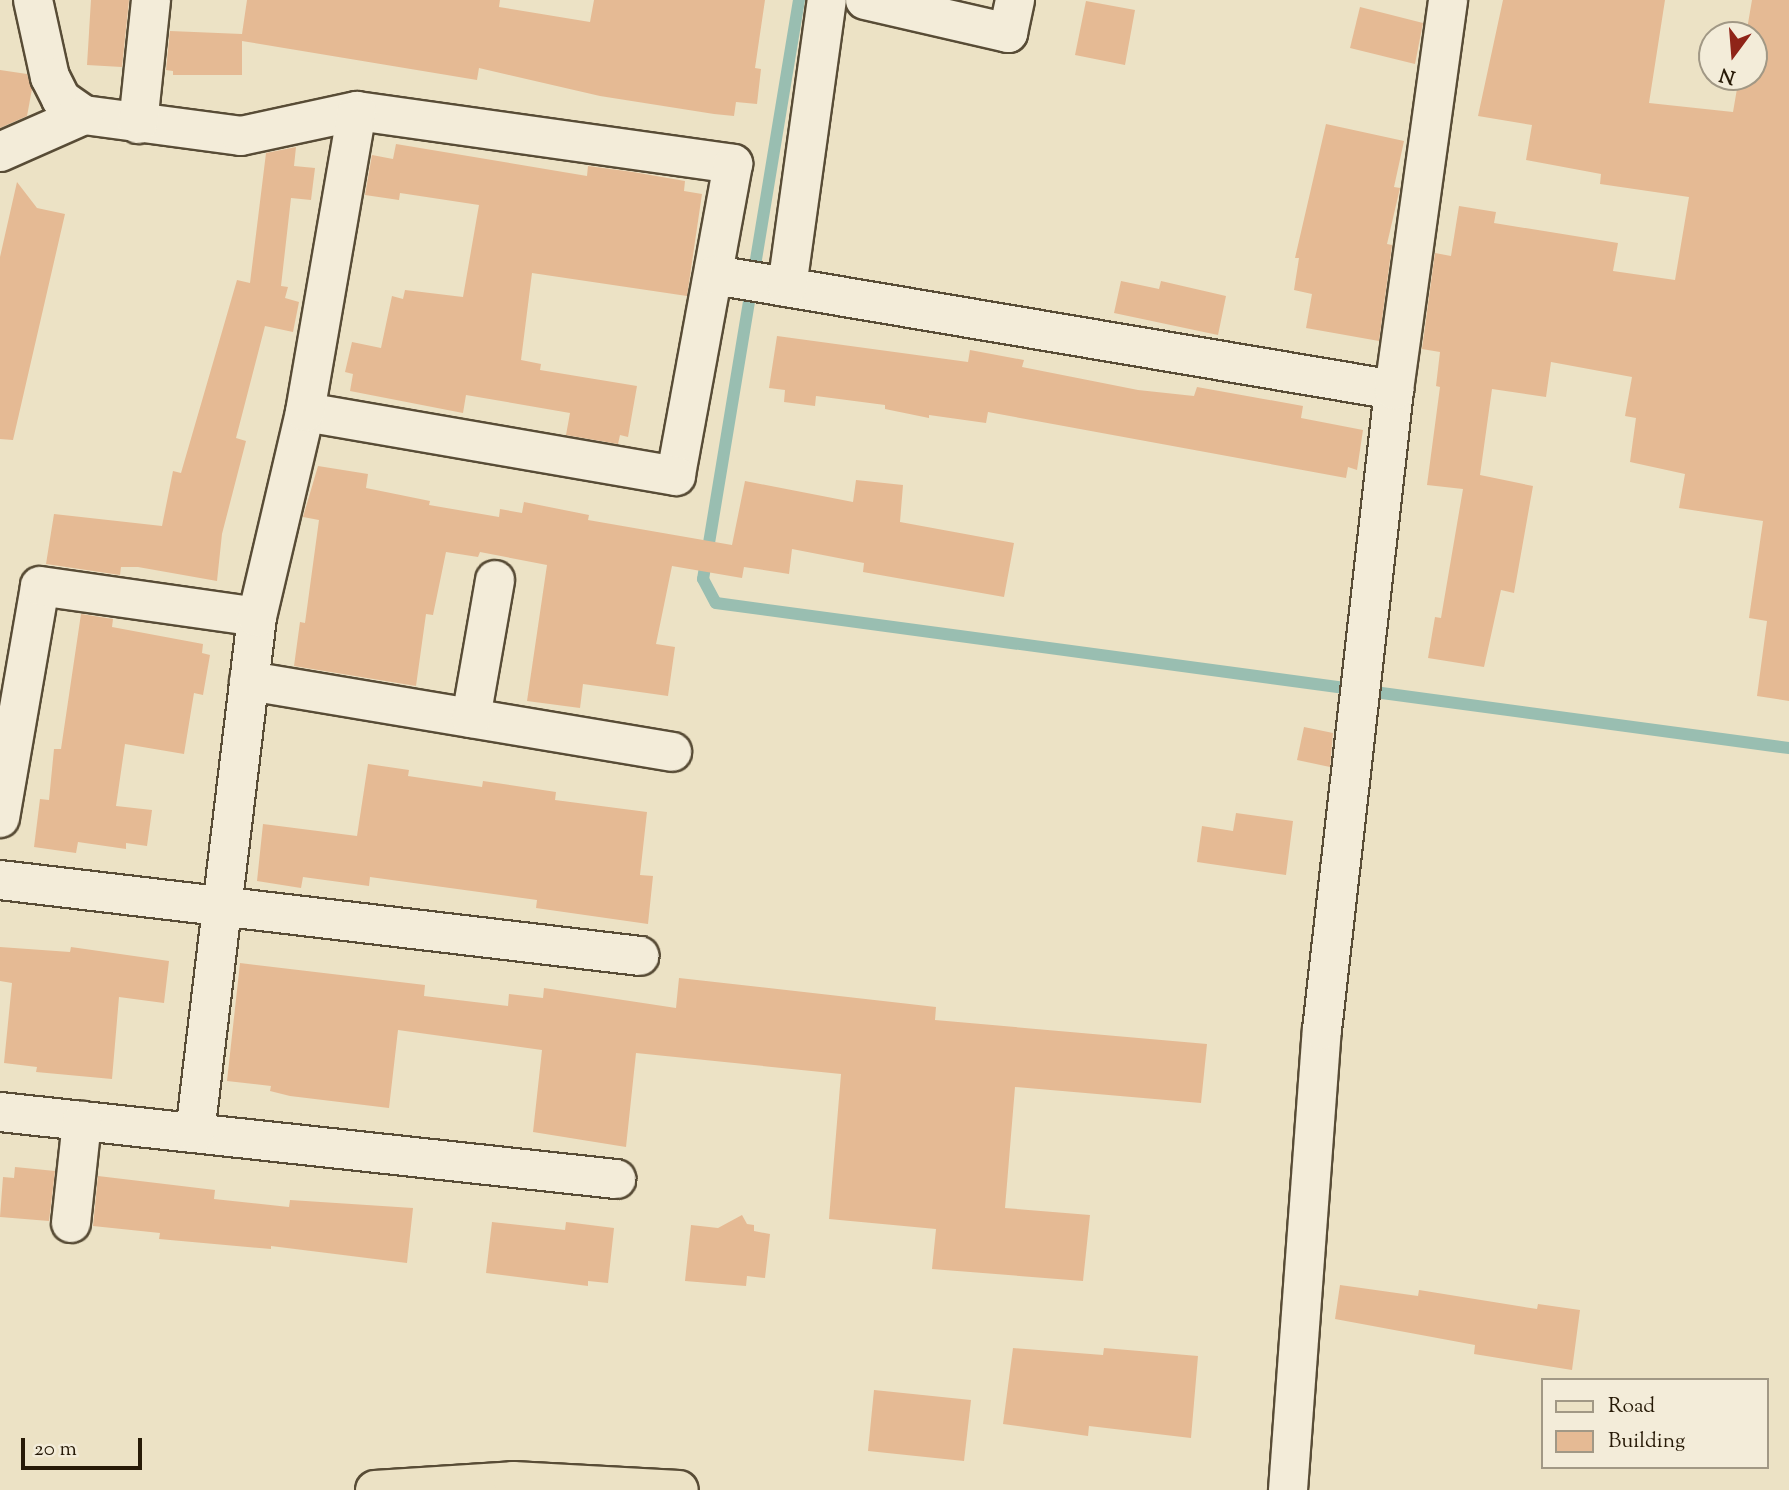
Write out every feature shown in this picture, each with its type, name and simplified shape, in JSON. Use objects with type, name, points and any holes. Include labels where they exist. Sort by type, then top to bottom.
[{"type":"main road","points":[[375,1490],[513,1481],[679,1490]]},
{"type":"street","points":[[33,0],[50,76],[61,99],[84,115],[241,136],[357,111],[733,164],[715,275],[676,476],[305,412]]},
{"type":"street","points":[[138,124],[151,0]]},
{"type":"street","points":[[787,287],[827,0]]},
{"type":"street","points":[[864,0],[1008,33],[1015,0]]},
{"type":"street","points":[[1288,1490],[1322,1030],[1394,390],[1448,0]]},
{"type":"street","points":[[195,1133],[257,617],[305,412],[357,111]]},
{"type":"street","points":[[0,152],[84,115]]},
{"type":"street","points":[[715,275],[1394,390]]},
{"type":"street","points":[[471,718],[495,580]]},
{"type":"street","points":[[0,818],[40,586],[257,617]]},
{"type":"street","points":[[249,681],[672,752]]},
{"type":"street","points":[[0,880],[221,909],[640,956]]},
{"type":"street","points":[[0,1112],[616,1179]]},
{"type":"street","points":[[71,1223],[82,1121]]},
{"type":"building","points":[[91,0],[129,0],[122,67],[87,65]]},
{"type":"building","points":[[247,0],[500,0],[499,7],[590,22],[594,0],[765,0],[755,68],[761,69],[757,104],[736,102],[734,116],[714,114],[600,96],[479,68],[477,80],[242,41],[242,75],[173,75],[173,71],[166,70],[170,31],[242,34]]},
{"type":"building","points":[[1503,0],[1665,0],[1649,103],[1733,112],[1737,91],[1768,91],[1768,21],[1748,21],[1752,0],[1789,0],[1789,701],[1757,696],[1767,621],[1749,618],[1763,521],[1679,508],[1685,474],[1630,462],[1636,418],[1625,416],[1632,377],[1551,362],[1546,397],[1492,389],[1480,475],[1533,486],[1514,593],[1501,590],[1484,667],[1428,658],[1435,617],[1441,618],[1463,489],[1427,485],[1440,387],[1436,386],[1440,352],[1422,349],[1435,253],[1451,256],[1459,206],[1496,212],[1494,223],[1618,243],[1613,271],[1675,280],[1689,197],[1600,184],[1601,174],[1526,160],[1532,125],[1478,116]]},
{"type":"building","points":[[1086,1],[1135,10],[1125,65],[1075,55]]},
{"type":"building","points":[[1360,7],[1423,23],[1415,64],[1350,48]]},
{"type":"building","points":[[0,70],[27,74],[32,89],[27,116],[0,128]]},
{"type":"building","points":[[1326,124],[1404,141],[1394,187],[1400,188],[1387,244],[1392,245],[1379,341],[1306,328],[1312,294],[1294,290],[1299,258],[1295,258]]},
{"type":"building","points":[[396,144],[587,176],[588,166],[633,172],[685,181],[684,191],[702,194],[687,296],[532,273],[521,360],[541,364],[540,370],[637,386],[628,437],[620,435],[618,444],[566,435],[570,413],[466,395],[463,413],[350,391],[353,374],[345,372],[352,342],[381,348],[392,296],[403,299],[405,290],[463,297],[479,205],[400,193],[399,200],[365,195],[372,155],[393,159]]},
{"type":"building","points":[[296,147],[294,166],[315,168],[311,200],[291,198],[281,286],[288,287],[285,298],[299,302],[293,332],[265,326],[236,438],[246,441],[222,534],[217,581],[138,567],[121,567],[120,575],[46,564],[54,514],[162,526],[173,471],[181,473],[237,280],[250,283],[266,153]]},
{"type":"building","points":[[17,182],[37,208],[65,214],[13,440],[0,439],[0,257]]},
{"type":"building","points":[[1121,281],[1159,289],[1161,281],[1226,296],[1218,335],[1114,313]]},
{"type":"building","points":[[777,336],[968,362],[970,350],[1024,360],[1022,367],[1138,390],[1194,396],[1197,387],[1303,406],[1301,418],[1363,430],[1357,470],[1348,467],[1346,478],[988,412],[986,423],[929,415],[929,418],[885,409],[885,405],[816,396],[815,406],[784,402],[785,390],[769,388]]},
{"type":"building","points":[[318,466],[368,474],[366,488],[430,501],[429,505],[499,517],[500,509],[522,513],[524,502],[589,515],[588,520],[732,545],[745,481],[853,502],[856,480],[903,485],[900,522],[1014,543],[1004,597],[863,572],[864,563],[792,549],[789,574],[744,567],[742,578],[672,566],[656,644],[675,647],[668,696],[583,684],[580,708],[527,701],[547,565],[480,552],[478,557],[446,552],[433,615],[426,614],[416,686],[294,666],[300,622],[305,623],[319,520],[303,517]]},
{"type":"building","points":[[81,614],[113,619],[112,627],[203,644],[202,653],[210,655],[203,695],[194,693],[184,754],[125,744],[116,806],[152,810],[147,846],[126,843],[126,849],[78,842],[76,853],[34,847],[40,799],[49,800],[54,749],[61,749]]},
{"type":"building","points":[[1304,727],[1333,733],[1330,767],[1297,760]]},
{"type":"building","points":[[368,764],[409,770],[408,776],[482,787],[483,781],[556,792],[555,800],[647,812],[640,875],[653,876],[648,924],[536,908],[537,900],[370,877],[369,886],[303,877],[301,888],[257,881],[263,824],[357,836]]},
{"type":"building","points":[[1236,813],[1293,821],[1286,875],[1197,862],[1202,826],[1233,831]]},
{"type":"building","points":[[0,947],[70,952],[71,947],[169,961],[164,1003],[119,997],[112,1079],[36,1072],[37,1067],[4,1063],[12,983],[0,981]]},
{"type":"building","points":[[240,963],[425,985],[424,996],[508,1006],[509,994],[543,998],[544,988],[676,1008],[679,978],[936,1007],[935,1020],[1207,1044],[1201,1103],[1015,1087],[1005,1208],[1090,1215],[1083,1281],[932,1269],[936,1229],[829,1219],[841,1074],[636,1053],[626,1147],[533,1132],[542,1050],[398,1030],[389,1108],[290,1096],[270,1091],[271,1086],[227,1081]]},
{"type":"building","points":[[15,1167],[55,1171],[49,1221],[0,1217],[3,1177],[14,1178]]},
{"type":"building","points":[[98,1176],[215,1190],[214,1199],[289,1207],[290,1200],[413,1208],[407,1263],[271,1246],[271,1249],[159,1239],[160,1233],[93,1226]]},
{"type":"building","points":[[742,1215],[747,1224],[754,1225],[754,1231],[770,1234],[765,1278],[747,1276],[746,1286],[685,1281],[691,1225],[718,1228]]},
{"type":"building","points":[[492,1222],[565,1230],[566,1222],[614,1228],[608,1283],[588,1281],[588,1286],[486,1273]]},
{"type":"building","points":[[1340,1285],[1418,1296],[1419,1290],[1537,1309],[1538,1304],[1580,1310],[1572,1370],[1474,1354],[1475,1345],[1335,1319]]},
{"type":"building","points":[[1013,1348],[1103,1355],[1104,1348],[1198,1356],[1191,1438],[1089,1426],[1088,1436],[1003,1424]]},
{"type":"building","points":[[874,1390],[971,1400],[964,1461],[868,1451]]},
{"type":"waterway","points":[[799,0],[703,579],[716,603],[1789,748]]}]
